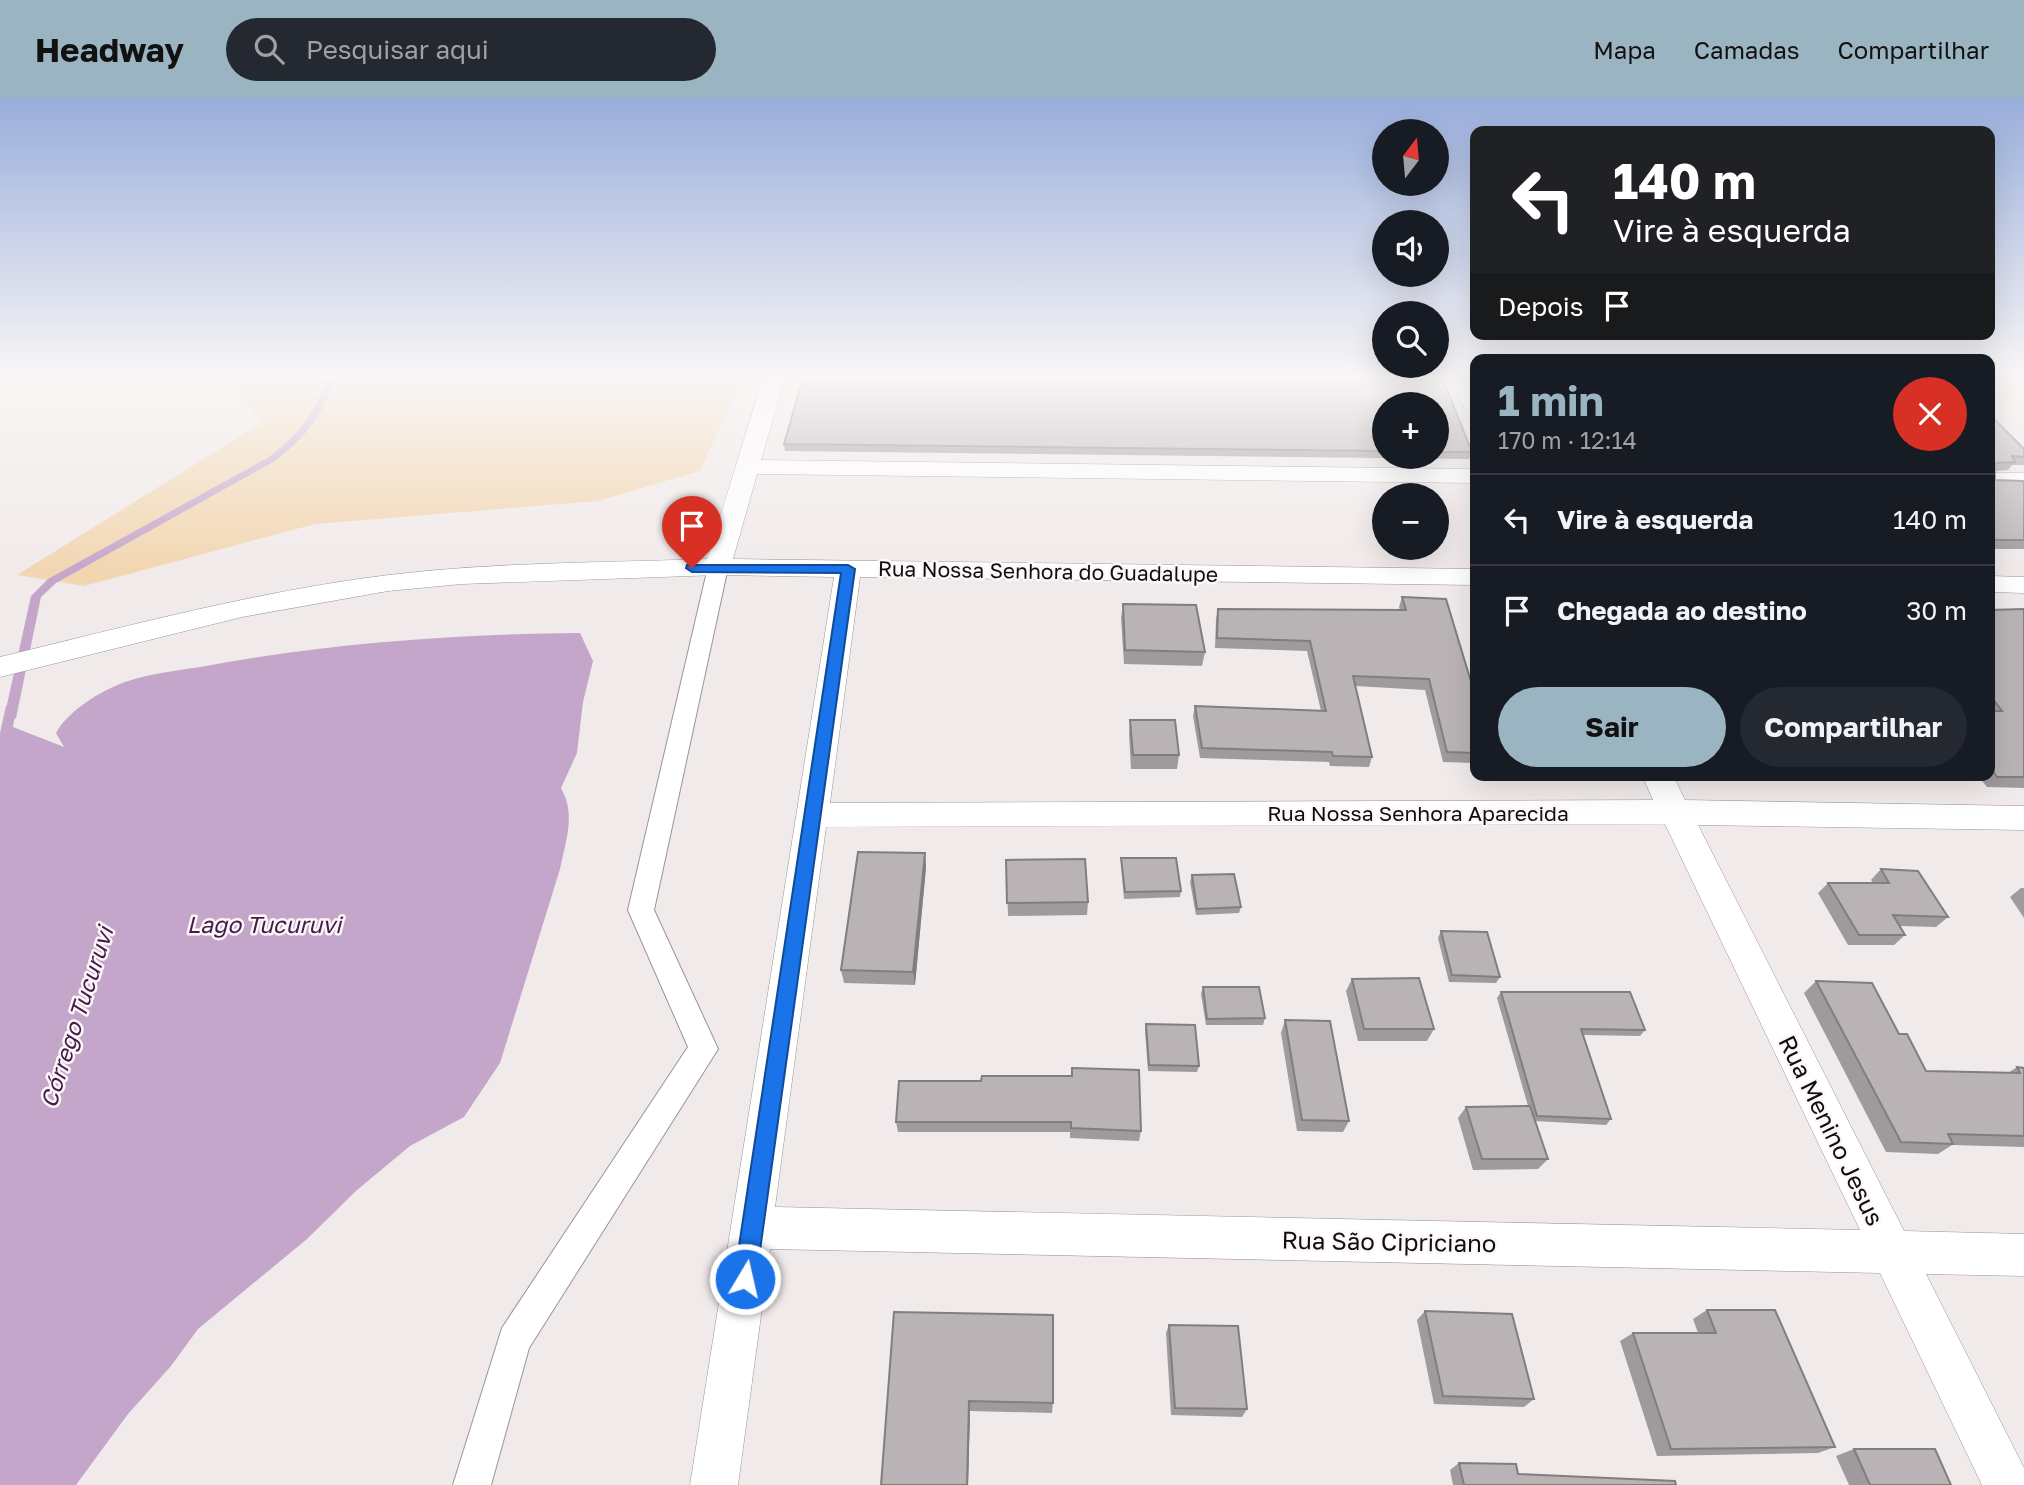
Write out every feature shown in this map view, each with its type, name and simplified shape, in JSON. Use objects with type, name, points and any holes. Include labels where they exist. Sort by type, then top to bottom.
[{"type":"street","points":[[472,1485],[514,1340],[703,1049],[641,911],[718,567],[756,440]]},
{"type":"street","points":[[748,467],[1470,476]]},
{"type":"street","points":[[1995,480],[2024,480]]},
{"type":"street","name":"Rua Nossa Senhora do Guadalupe","points":[[3,667],[242,608],[388,583],[474,575],[718,567],[1470,577]]},
{"type":"street","points":[[714,1485],[848,569]]},
{"type":"street","points":[[1995,584],[2024,585]]},
{"type":"street","name":"Rua Menino Jesus","points":[[1660,781],[2007,1485]]},
{"type":"street","name":"Rua Nossa Senhora Aparecida","points":[[813,815],[1675,812],[2024,818]]},
{"type":"street","name":"Rua São Cipriciano","points":[[753,1228],[2024,1255]]},
{"type":"shaded area","points":[[234,440],[714,440],[700,471],[598,501],[315,524],[84,586],[17,575]]},
{"type":"water","name":"Lago Tucuruvi","points":[[580,633],[593,661],[583,702],[577,753],[561,788],[566,798],[569,818],[560,869],[500,1063],[464,1117],[410,1146],[357,1190],[307,1239],[198,1329],[171,1366],[128,1414],[76,1485],[0,1485],[0,733],[6,706],[17,703],[13,727],[64,747],[56,733],[73,712],[105,691],[146,676],[345,646],[486,635]]},
{"type":"building","points":[[785,440],[1372,440],[1372,451],[784,444]]},
{"type":"building","points":[[1449,440],[1467,440],[1470,452],[1449,452]]},
{"type":"building","points":[[1995,440],[2015,440],[2024,449],[2024,457],[2012,456],[2015,462],[1995,463]]},
{"type":"building","points":[[1995,480],[2024,483],[2024,540],[1995,540]]},
{"type":"building","points":[[1402,597],[1446,599],[1470,678],[1470,753],[1447,752],[1429,679],[1353,676],[1372,757],[1333,756],[1332,752],[1202,748],[1195,706],[1326,711],[1310,641],[1217,638],[1218,609],[1406,610]]},
{"type":"building","points":[[1123,604],[1196,605],[1205,652],[1125,650]]},
{"type":"building","points":[[2024,609],[2024,777],[1997,777],[1995,774],[1995,711],[2002,711],[1995,702],[1995,610]]},
{"type":"building","points":[[1130,720],[1175,720],[1179,755],[1133,755]]},
{"type":"building","points":[[858,852],[925,853],[913,972],[841,970]]},
{"type":"building","points":[[1121,858],[1176,858],[1181,891],[1125,892]]},
{"type":"building","points":[[1085,859],[1088,902],[1007,903],[1006,860]]},
{"type":"building","points":[[1881,869],[1918,871],[1948,917],[1893,915],[1905,935],[1859,935],[1828,883],[1889,883]]},
{"type":"building","points":[[1234,874],[1241,907],[1197,909],[1192,875]]},
{"type":"building","points":[[1441,931],[1487,932],[1500,977],[1452,975]]},
{"type":"building","points":[[1419,978],[1434,1029],[1364,1029],[1352,979]]},
{"type":"building","points":[[1816,981],[1872,983],[1899,1034],[1907,1034],[1926,1071],[2020,1073],[2017,1067],[2024,1068],[2024,1136],[1948,1134],[1953,1144],[1901,1142]]},
{"type":"building","points":[[1203,987],[1259,987],[1265,1018],[1207,1019]]},
{"type":"building","points":[[1501,992],[1630,992],[1645,1030],[1581,1029],[1611,1119],[1537,1116]]},
{"type":"building","points":[[1285,1020],[1330,1021],[1349,1121],[1302,1120]]},
{"type":"building","points":[[1146,1024],[1195,1025],[1199,1066],[1149,1065]]},
{"type":"building","points":[[1072,1068],[1139,1070],[1141,1131],[1071,1128],[1071,1122],[896,1122],[899,1081],[981,1081],[982,1076],[1072,1076]]},
{"type":"building","points":[[1530,1106],[1548,1159],[1482,1159],[1466,1107]]},
{"type":"building","points":[[1707,1310],[1775,1310],[1835,1447],[1671,1449],[1633,1333],[1716,1333]]},
{"type":"building","points":[[1425,1311],[1512,1314],[1534,1399],[1443,1396]]},
{"type":"building","points":[[894,1312],[1053,1315],[1053,1403],[969,1401],[967,1485],[881,1485]]},
{"type":"building","points":[[1169,1325],[1238,1326],[1247,1409],[1175,1408]]},
{"type":"building","points":[[1854,1449],[1935,1449],[1951,1485],[1870,1485]]},
{"type":"building","points":[[1459,1463],[1516,1464],[1518,1474],[1675,1481],[1676,1485],[1464,1485]]},
{"type":"waterway","name":"Córrego Tucuruvi","points":[[10,718],[36,596],[52,581],[272,459],[295,440]]},
{"type":"route","points":[[692,568],[848,569],[745,1279]]}]
